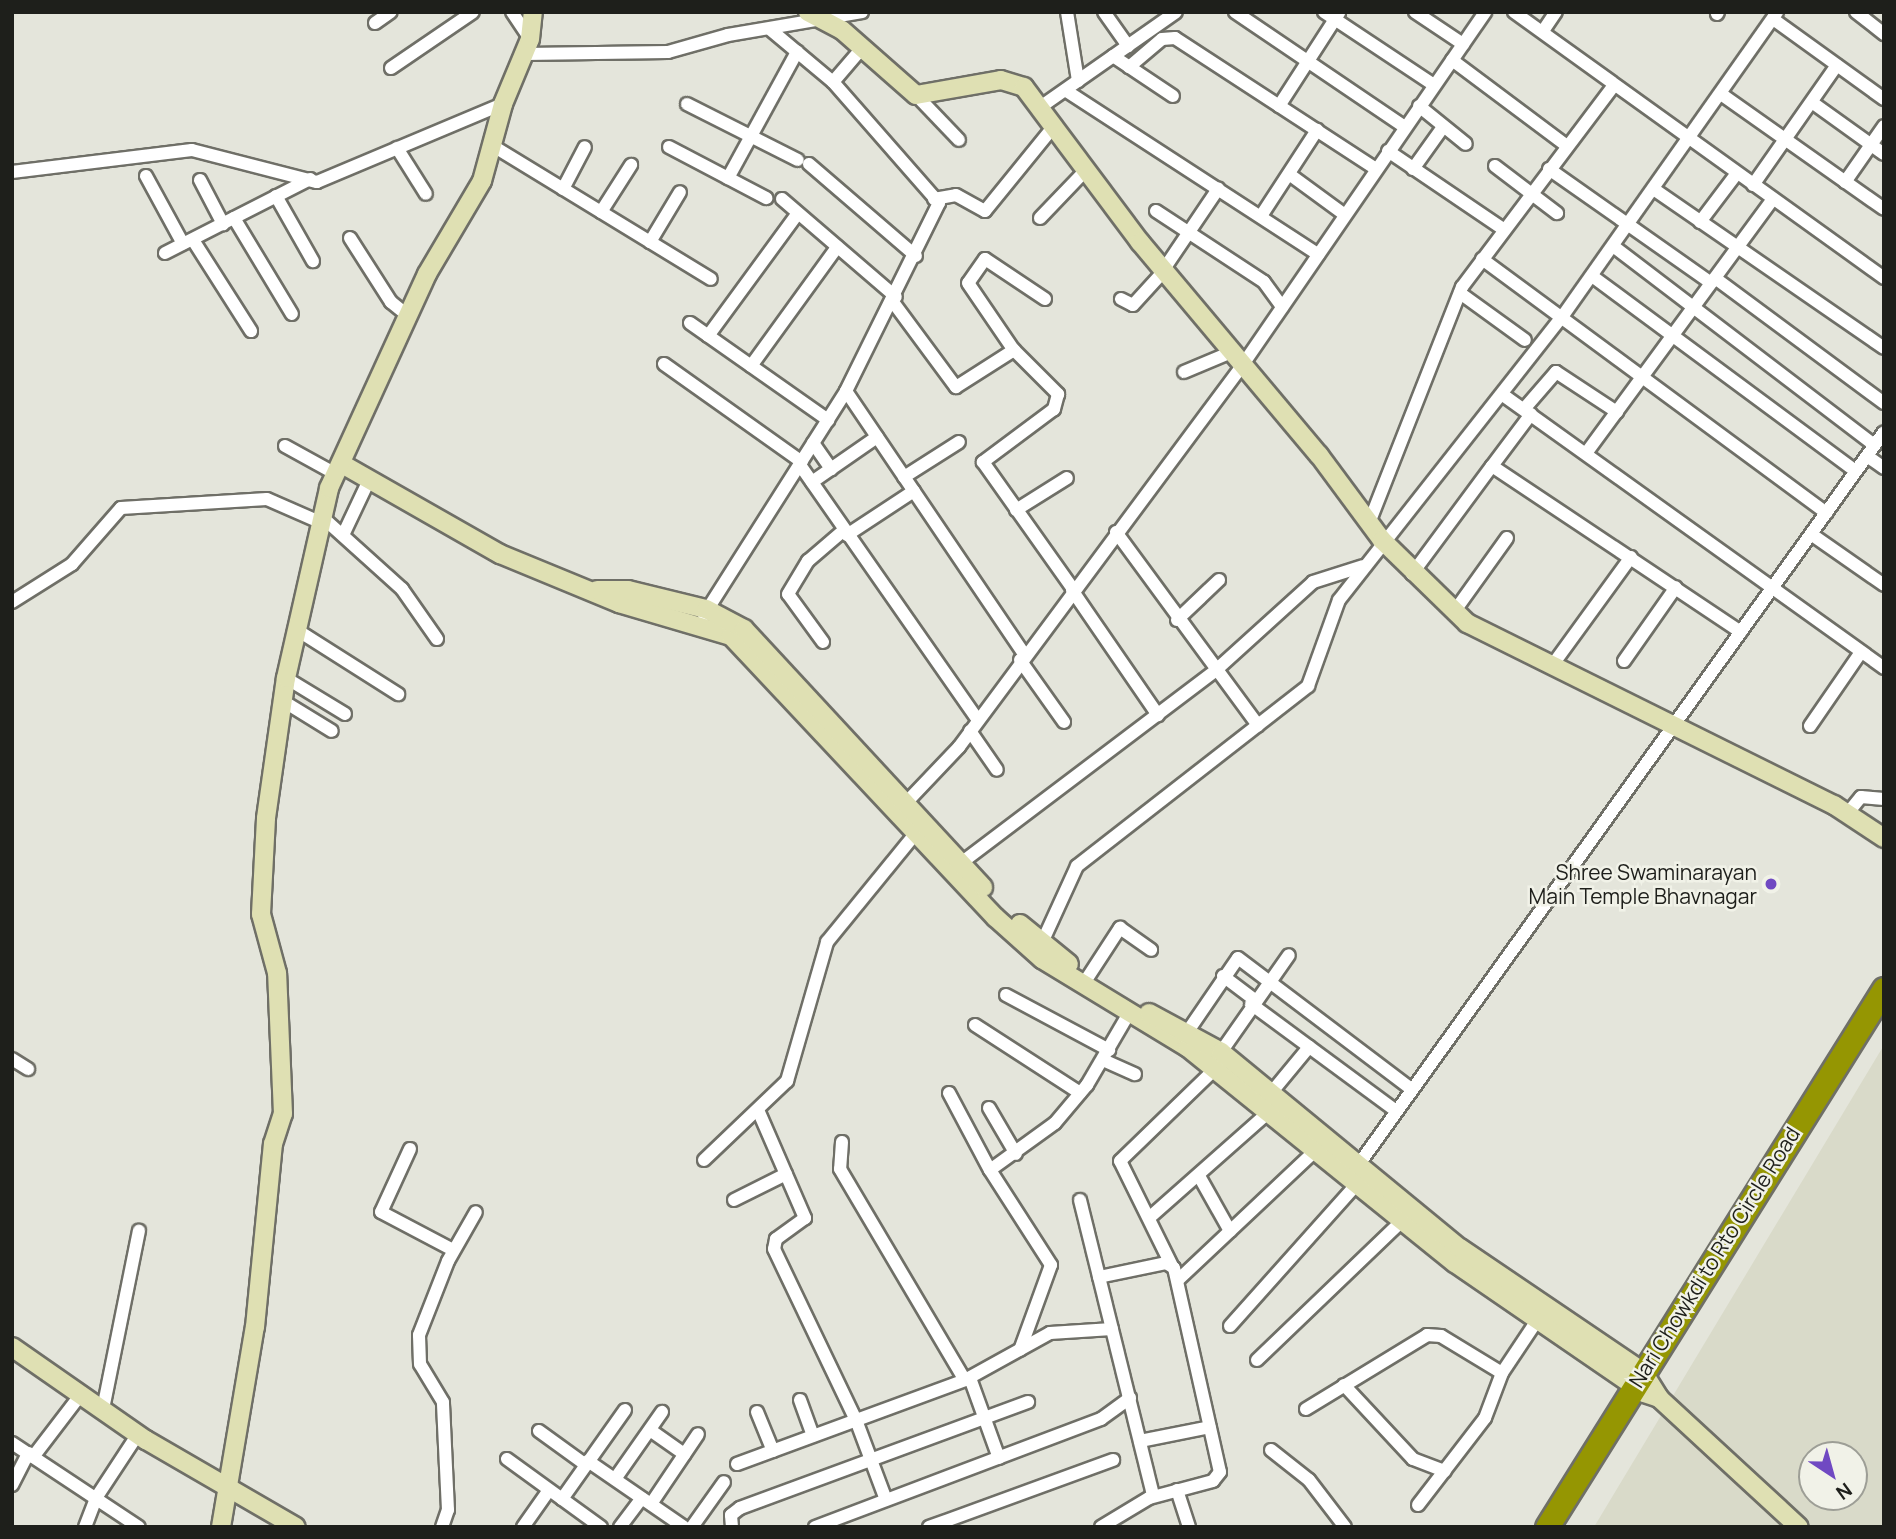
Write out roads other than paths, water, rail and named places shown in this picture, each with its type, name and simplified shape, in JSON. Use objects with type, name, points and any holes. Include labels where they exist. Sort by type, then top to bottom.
[{"type":"highway","name":"Nari Chowkdi to Rto Circle Road","points":[[1547,1527],[1646,1386],[1884,989]]},
{"type":"highway","points":[[1559,1527],[1884,1010]]},
{"type":"street","points":[[376,23],[391,12]]},
{"type":"street","points":[[391,68],[473,12]]},
{"type":"street","points":[[512,12],[527,46]]},
{"type":"street","points":[[221,1527],[255,1327],[273,1144],[283,1114],[277,973],[261,914],[265,818],[286,678],[321,519],[339,469],[408,316],[482,181],[503,104],[527,46],[533,12]]},
{"type":"street","points":[[527,46],[668,52],[728,35],[772,31],[816,15],[862,12]]},
{"type":"street","points":[[1067,12],[1078,80]]},
{"type":"street","points":[[1104,12],[1128,46]]},
{"type":"street","points":[[1235,12],[1405,128]]},
{"type":"street","points":[[1415,12],[1463,44]]},
{"type":"street","points":[[902,807],[974,725],[1239,357],[1282,307],[1485,12]]},
{"type":"street","points":[[1514,12],[1884,278]]},
{"type":"street","points":[[1543,31],[1556,12]]},
{"type":"street","points":[[1856,12],[1884,34]]},
{"type":"street","points":[[1040,107],[1175,13]]},
{"type":"street","points":[[816,15],[862,48],[916,95],[959,139]]},
{"type":"street","points":[[1279,106],[1333,15],[1434,85]]},
{"type":"street","points":[[1040,948],[1077,866],[1308,686],[1339,600],[1382,540],[1503,395],[1562,317],[1655,190],[1775,15],[1884,99]]},
{"type":"street","points":[[703,617],[846,391],[895,300],[939,203],[833,82],[772,31]]},
{"type":"street","points":[[1129,67],[1162,39],[1175,38],[1376,169]]},
{"type":"street","points":[[833,82],[862,48]]},
{"type":"street","points":[[728,178],[797,52]]},
{"type":"street","points":[[1113,56],[1173,96]]},
{"type":"street","points":[[1452,60],[1567,146]]},
{"type":"street","points":[[1754,185],[1837,65]]},
{"type":"street","points":[[916,95],[1014,81],[1055,125],[1165,270],[1239,357],[1382,540],[1412,574],[1454,612],[1847,814],[1884,838]]},
{"type":"street","points":[[1369,523],[1460,293],[1503,229],[1614,85]]},
{"type":"street","points":[[1065,90],[1318,254]]},
{"type":"street","points":[[1721,94],[1884,209]]},
{"type":"street","points":[[1813,103],[1884,154]]},
{"type":"street","points":[[12,173],[191,150],[317,182],[503,104]]},
{"type":"street","points":[[687,104],[804,162],[916,256]]},
{"type":"street","points":[[1419,106],[1466,144]]},
{"type":"street","points":[[934,199],[956,195],[985,211],[1055,125]]},
{"type":"street","points":[[1846,181],[1884,126]]},
{"type":"street","points":[[1413,169],[1443,127]]},
{"type":"street","points":[[1261,216],[1317,131]]},
{"type":"street","points":[[493,146],[711,279]]},
{"type":"street","points":[[564,189],[585,147]]},
{"type":"street","points":[[669,147],[766,198]]},
{"type":"street","points":[[397,148],[426,194]]},
{"type":"street","points":[[1388,151],[1503,229]]},
{"type":"street","points":[[601,212],[631,165]]},
{"type":"street","points":[[1495,166],[1557,213]]},
{"type":"street","points":[[1040,218],[1087,169]]},
{"type":"street","points":[[1549,169],[1884,403]]},
{"type":"street","points":[[1700,222],[1737,173]]},
{"type":"street","points":[[1289,174],[1345,215]]},
{"type":"street","points":[[146,176],[188,242],[251,331]]},
{"type":"street","points":[[165,253],[310,179]]},
{"type":"street","points":[[200,180],[292,314]]},
{"type":"street","points":[[1121,299],[1133,305],[1165,270],[1218,189]]},
{"type":"street","points":[[1655,190],[1884,348]]},
{"type":"street","points":[[650,242],[680,192]]},
{"type":"street","points":[[276,197],[313,261]]},
{"type":"street","points":[[782,199],[895,300],[956,387],[1014,350]]},
{"type":"street","points":[[1587,453],[1773,199]]},
{"type":"street","points":[[1156,211],[1264,282],[1282,307]]},
{"type":"street","points":[[708,336],[797,212]]},
{"type":"street","points":[[350,238],[391,302],[408,316]]},
{"type":"street","points":[[1613,246],[1694,306],[1870,450],[1884,468]]},
{"type":"street","points":[[751,366],[837,247]]},
{"type":"street","points":[[1045,299],[985,259],[980,261],[968,285],[1014,350],[1059,398],[1054,409],[985,458],[986,469],[1073,589],[1158,715]]},
{"type":"street","points":[[1482,259],[1826,513]]},
{"type":"street","points":[[1592,276],[1856,471]]},
{"type":"street","points":[[1460,293],[1525,340]]},
{"type":"street","points":[[690,323],[828,420]]},
{"type":"street","points":[[1184,372],[1239,357]]},
{"type":"street","points":[[664,364],[801,463],[974,725],[997,770]]},
{"type":"street","points":[[1412,574],[1492,466],[1556,372],[1617,412]]},
{"type":"street","points":[[846,391],[1064,722]]},
{"type":"street","points":[[1503,395],[1884,668]]},
{"type":"street","points":[[1230,1326],[1354,1175],[1410,1088],[1884,432]]},
{"type":"street","points":[[812,482],[877,437]]},
{"type":"street","points":[[904,477],[959,442]]},
{"type":"street","points":[[813,443],[831,469]]},
{"type":"street","points":[[285,446],[369,480],[500,554],[597,590],[628,590],[754,638],[902,807],[961,863],[1040,948],[1088,977],[1126,1008],[1188,1031],[1221,1060],[1269,1112],[1315,1151],[1460,1248],[1542,1313]]},
{"type":"street","points":[[1492,466],[1741,632]]},
{"type":"street","points":[[1016,510],[1067,478]]},
{"type":"street","points":[[344,533],[369,480]]},
{"type":"street","points":[[823,642],[788,594],[808,561],[845,533],[914,491]]},
{"type":"street","points":[[12,602],[72,564],[121,508],[267,499],[321,519],[344,533],[402,589],[437,639]]},
{"type":"street","points":[[1116,531],[1177,620],[1258,725]]},
{"type":"street","points":[[1811,534],[1884,585]]},
{"type":"street","points":[[1454,612],[1507,538]]},
{"type":"street","points":[[1554,663],[1631,557]]},
{"type":"street","points":[[961,863],[1215,671],[1313,582],[1363,566]]},
{"type":"street","points":[[1177,620],[1219,580]]},
{"type":"street","points":[[1624,661],[1676,587]]},
{"type":"street","points":[[297,630],[398,694]]},
{"type":"street","points":[[1810,726],[1861,652]]},
{"type":"street","points":[[286,678],[345,715]]},
{"type":"street","points":[[283,701],[332,731]]},
{"type":"street","points":[[1847,814],[1860,797],[1884,799]]},
{"type":"street","points":[[902,807],[916,833],[1040,948],[1126,1008],[1221,1060],[1271,1093],[1403,1220],[1646,1386],[1799,1527]]},
{"type":"street","points":[[704,1160],[758,1110],[791,1073],[827,942],[916,833]]},
{"type":"street","points":[[1088,977],[1120,928],[1151,950]]},
{"type":"street","points":[[1101,1527],[1153,1496],[1220,1476],[1178,1280],[1120,1160],[1221,1060],[1252,1002],[1289,955]]},
{"type":"street","points":[[1188,1031],[1223,976],[1238,958],[1271,977],[1410,1088]]},
{"type":"street","points":[[1223,976],[1309,1047],[1395,1110]]},
{"type":"street","points":[[1006,995],[1135,1074]]},
{"type":"street","points":[[990,1170],[1016,1154],[1080,1093],[1106,1055],[1126,1008]]},
{"type":"street","points":[[975,1025],[1080,1093]]},
{"type":"street","points":[[1271,1093],[1309,1047]]},
{"type":"street","points":[[12,1059],[28,1069]]},
{"type":"street","points":[[949,1093],[990,1170],[1051,1265],[1020,1350]]},
{"type":"street","points":[[989,1108],[1016,1154]]},
{"type":"street","points":[[758,1110],[805,1219],[776,1240],[774,1249],[856,1420],[886,1500]]},
{"type":"street","points":[[1149,1217],[1269,1112]]},
{"type":"street","points":[[842,1142],[840,1169],[967,1379],[999,1458]]},
{"type":"street","points":[[410,1149],[381,1212],[453,1250]]},
{"type":"street","points":[[1178,1280],[1315,1151]]},
{"type":"street","points":[[734,1200],[786,1174]]},
{"type":"street","points":[[1199,1176],[1230,1231]]},
{"type":"street","points":[[1080,1200],[1153,1496]]},
{"type":"street","points":[[442,1527],[448,1510],[443,1402],[420,1364],[419,1335],[453,1250],[476,1212]]},
{"type":"street","points":[[1257,1360],[1403,1220]]},
{"type":"street","points":[[103,1409],[139,1231]]},
{"type":"street","points":[[1099,1278],[1172,1266]]},
{"type":"street","points":[[1418,1505],[1485,1418],[1502,1373],[1542,1313]]},
{"type":"street","points":[[737,1464],[967,1379],[1055,1331],[1112,1329]]},
{"type":"street","points":[[1306,1409],[1419,1337],[1434,1334],[1502,1373]]},
{"type":"street","points":[[12,1348],[82,1393],[138,1434],[296,1527]]},
{"type":"street","points":[[1343,1385],[1413,1459],[1445,1471]]},
{"type":"street","points":[[12,1485],[31,1455],[82,1393]]},
{"type":"street","points":[[815,1527],[1101,1419],[1130,1398]]},
{"type":"street","points":[[800,1400],[813,1436]]},
{"type":"street","points":[[733,1527],[731,1515],[740,1508],[1028,1402]]},
{"type":"street","points":[[562,1499],[625,1410]]},
{"type":"street","points":[[615,1479],[662,1412]]},
{"type":"street","points":[[757,1412],[773,1451]]},
{"type":"street","points":[[1140,1441],[1210,1427]]},
{"type":"street","points":[[650,1430],[684,1454]]},
{"type":"street","points":[[539,1432],[615,1479],[684,1527]]},
{"type":"street","points":[[85,1527],[96,1498],[138,1434]]},
{"type":"street","points":[[620,1527],[646,1501],[698,1434]]},
{"type":"street","points":[[12,1443],[139,1527]]},
{"type":"street","points":[[1271,1450],[1309,1480],[1345,1527]]},
{"type":"street","points":[[507,1459],[562,1499],[581,1521],[601,1527]]},
{"type":"street","points":[[929,1527],[1113,1460]]},
{"type":"street","points":[[692,1527],[724,1482]]},
{"type":"street","points":[[523,1527],[549,1490]]},
{"type":"street","points":[[1177,1490],[1189,1527]]},
{"type":"place","name":"Shree Swaminarayan Main Temple Bhavnagar","points":[[1771,884]]}]
